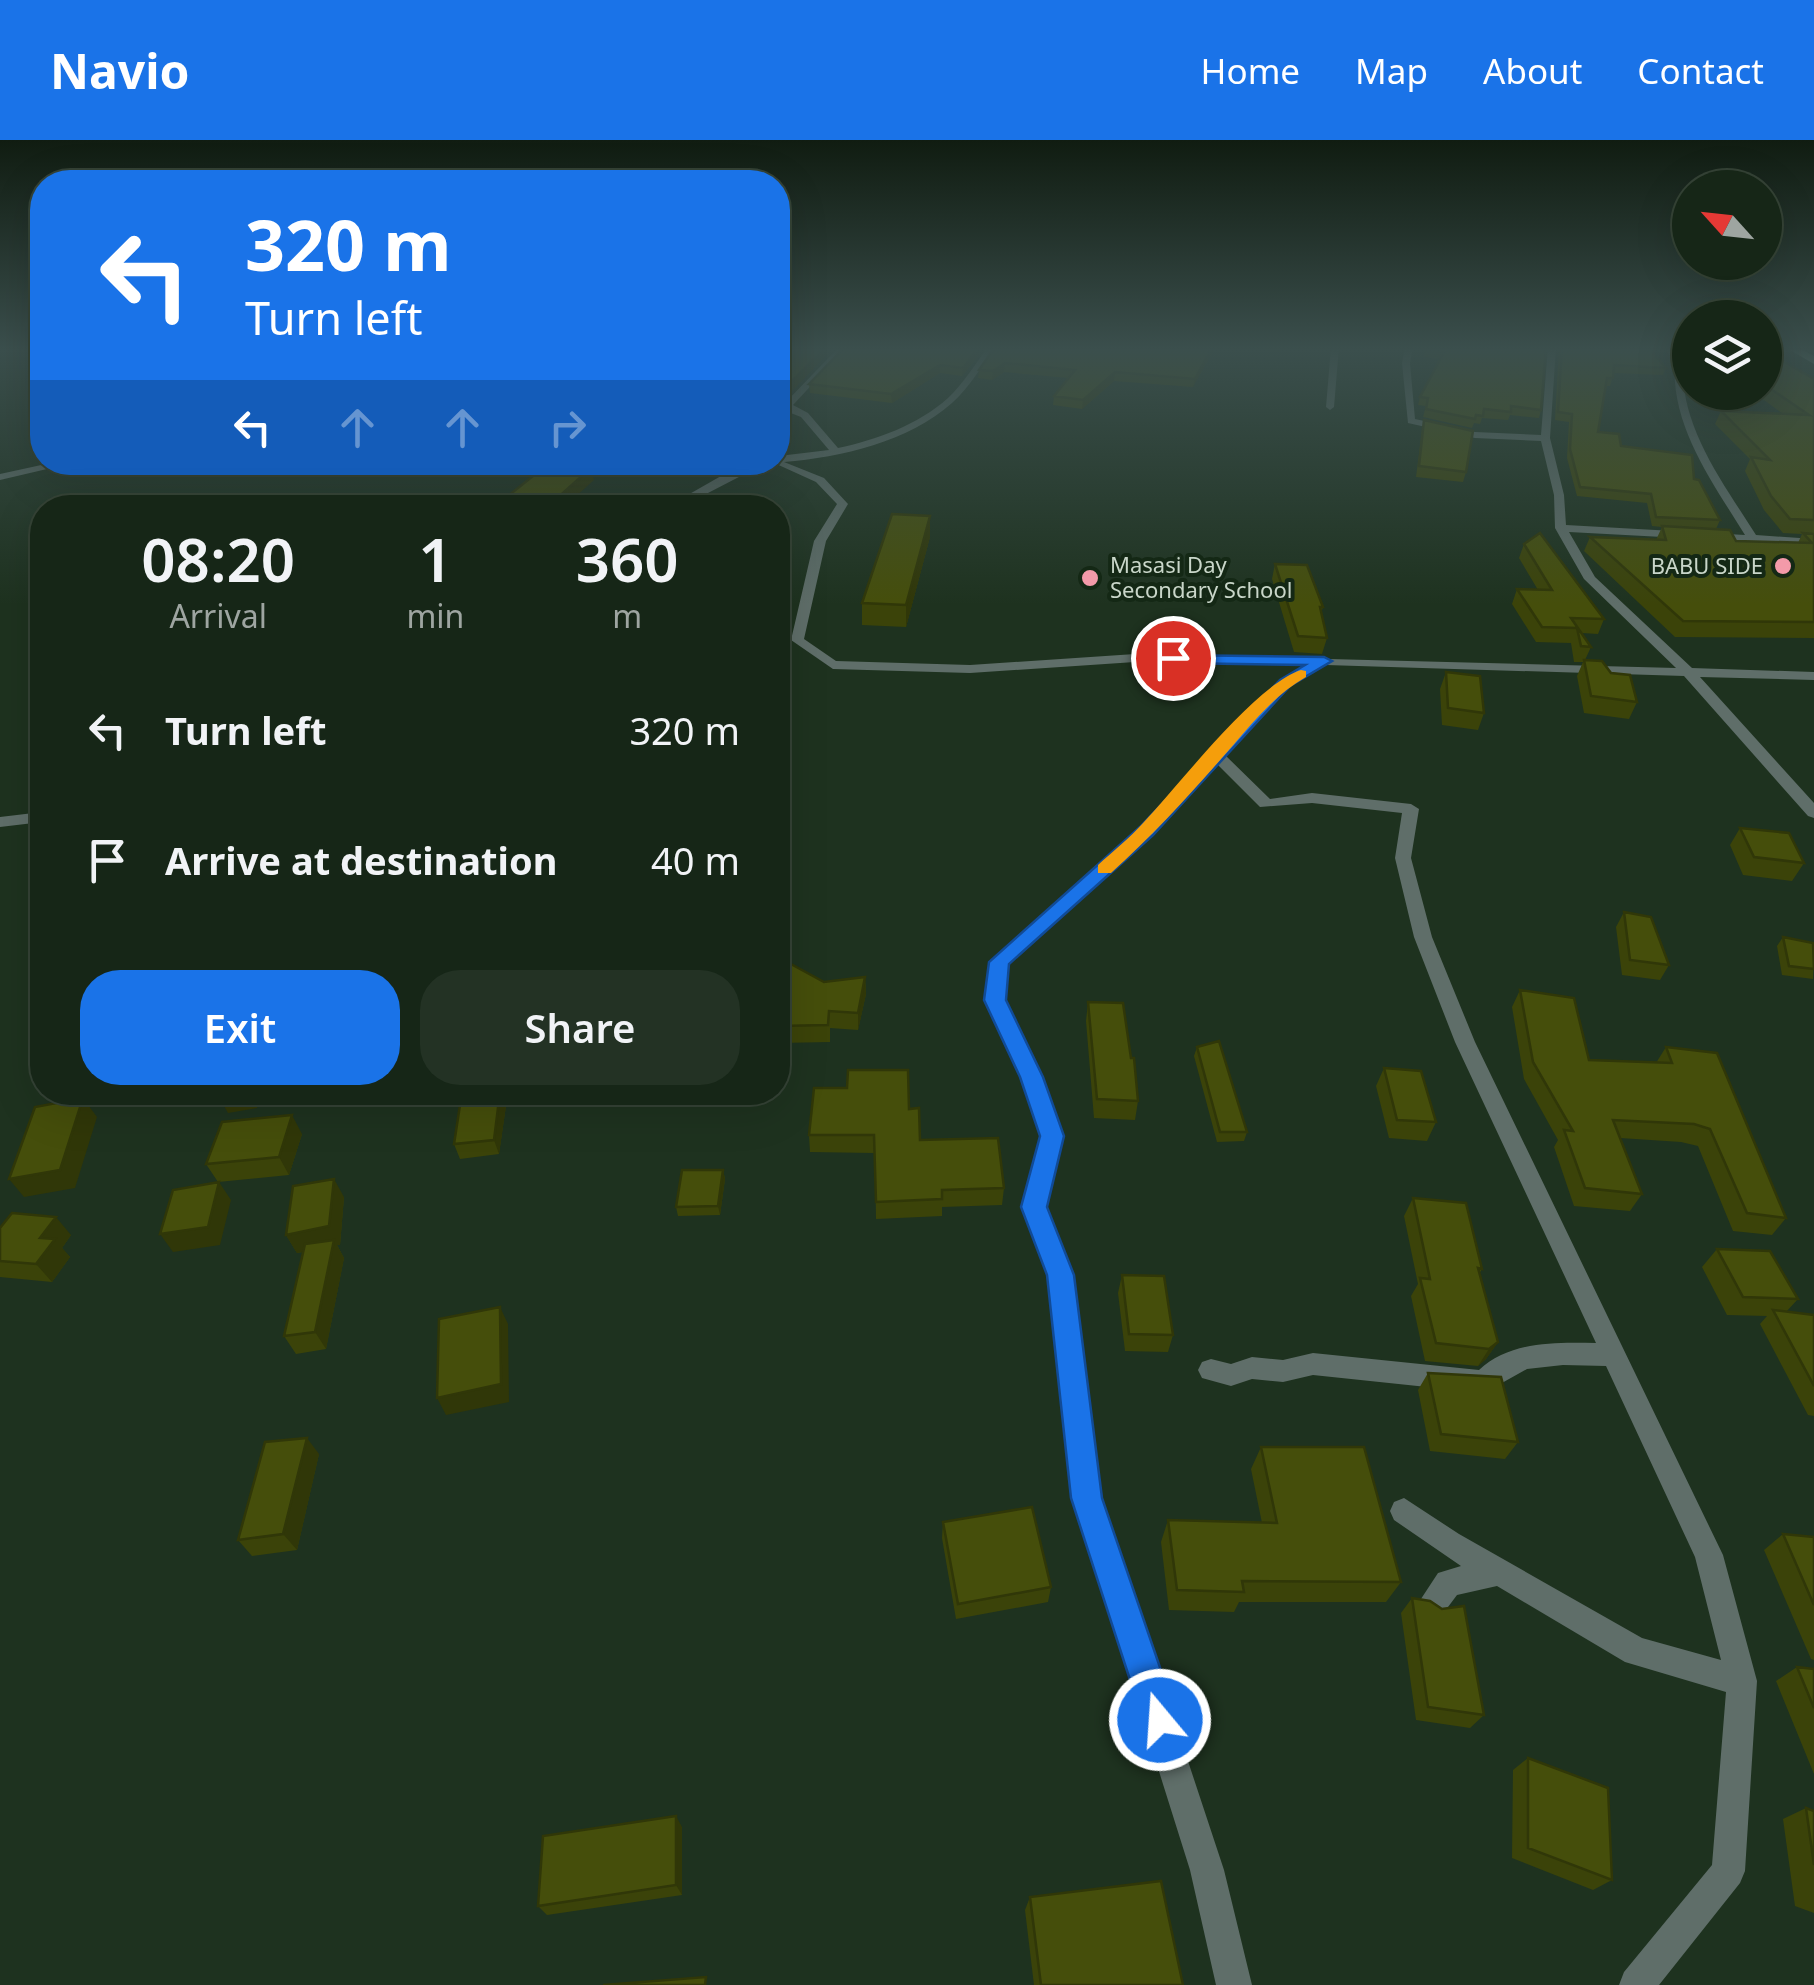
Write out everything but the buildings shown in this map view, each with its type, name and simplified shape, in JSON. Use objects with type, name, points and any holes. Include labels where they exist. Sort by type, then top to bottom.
[{"type":"street","points":[[822,433],[835,451]]},
{"type":"street","points":[[790,460],[817,457],[898,433]]},
{"type":"street","points":[[1467,433],[1545,438]]},
{"type":"street","points":[[1545,433],[1559,495],[1561,528],[1590,579],[1691,675],[1814,812]]},
{"type":"street","points":[[1695,433],[1706,462],[1753,539]]},
{"type":"street","points":[[790,467],[820,480],[843,504],[820,542],[797,640]]},
{"type":"street","points":[[0,478],[30,471]]},
{"type":"street","points":[[694,495],[730,475]]},
{"type":"street","points":[[1561,528],[1814,542]]},
{"type":"street","points":[[790,639],[833,665],[970,669],[1135,658],[1814,676]]},
{"type":"street","points":[[1234,1985],[1207,1870],[1086,1498],[1060,1275],[1034,1207],[1052,1136],[1031,1077],[995,1000],[999,962],[1146,831],[1285,683],[1324,661]]},
{"type":"street","points":[[1217,754],[1266,804],[1312,798],[1411,808],[1403,858],[1423,937],[1466,1042],[1709,1555],[1742,1682],[1728,1872],[1637,1985]]},
{"type":"street","points":[[0,822],[30,819]]},
{"type":"street","points":[[1212,1370],[1231,1375],[1252,1368],[1283,1371],[1314,1364],[1484,1382],[1490,1374],[1544,1352],[1614,1355]]},
{"type":"street","points":[[1404,1512],[1449,1544],[1636,1651],[1742,1682]]},
{"type":"street","points":[[1432,1605],[1448,1583],[1499,1571]]},
{"type":"slow traffic","points":[[1105,869],[1146,831],[1255,712],[1285,683],[1301,674]]},
{"type":"place","name":"BABU SIDE","points":[[1783,566]]},
{"type":"place","name":"Masasi Day Secondary School","points":[[1090,578]]},
{"type":"route","points":[[1160,1720],[1086,1498],[1060,1275],[1034,1207],[1052,1136],[1031,1077],[995,1000],[999,962],[1146,831],[1285,683],[1324,661],[1173,658]]}]
